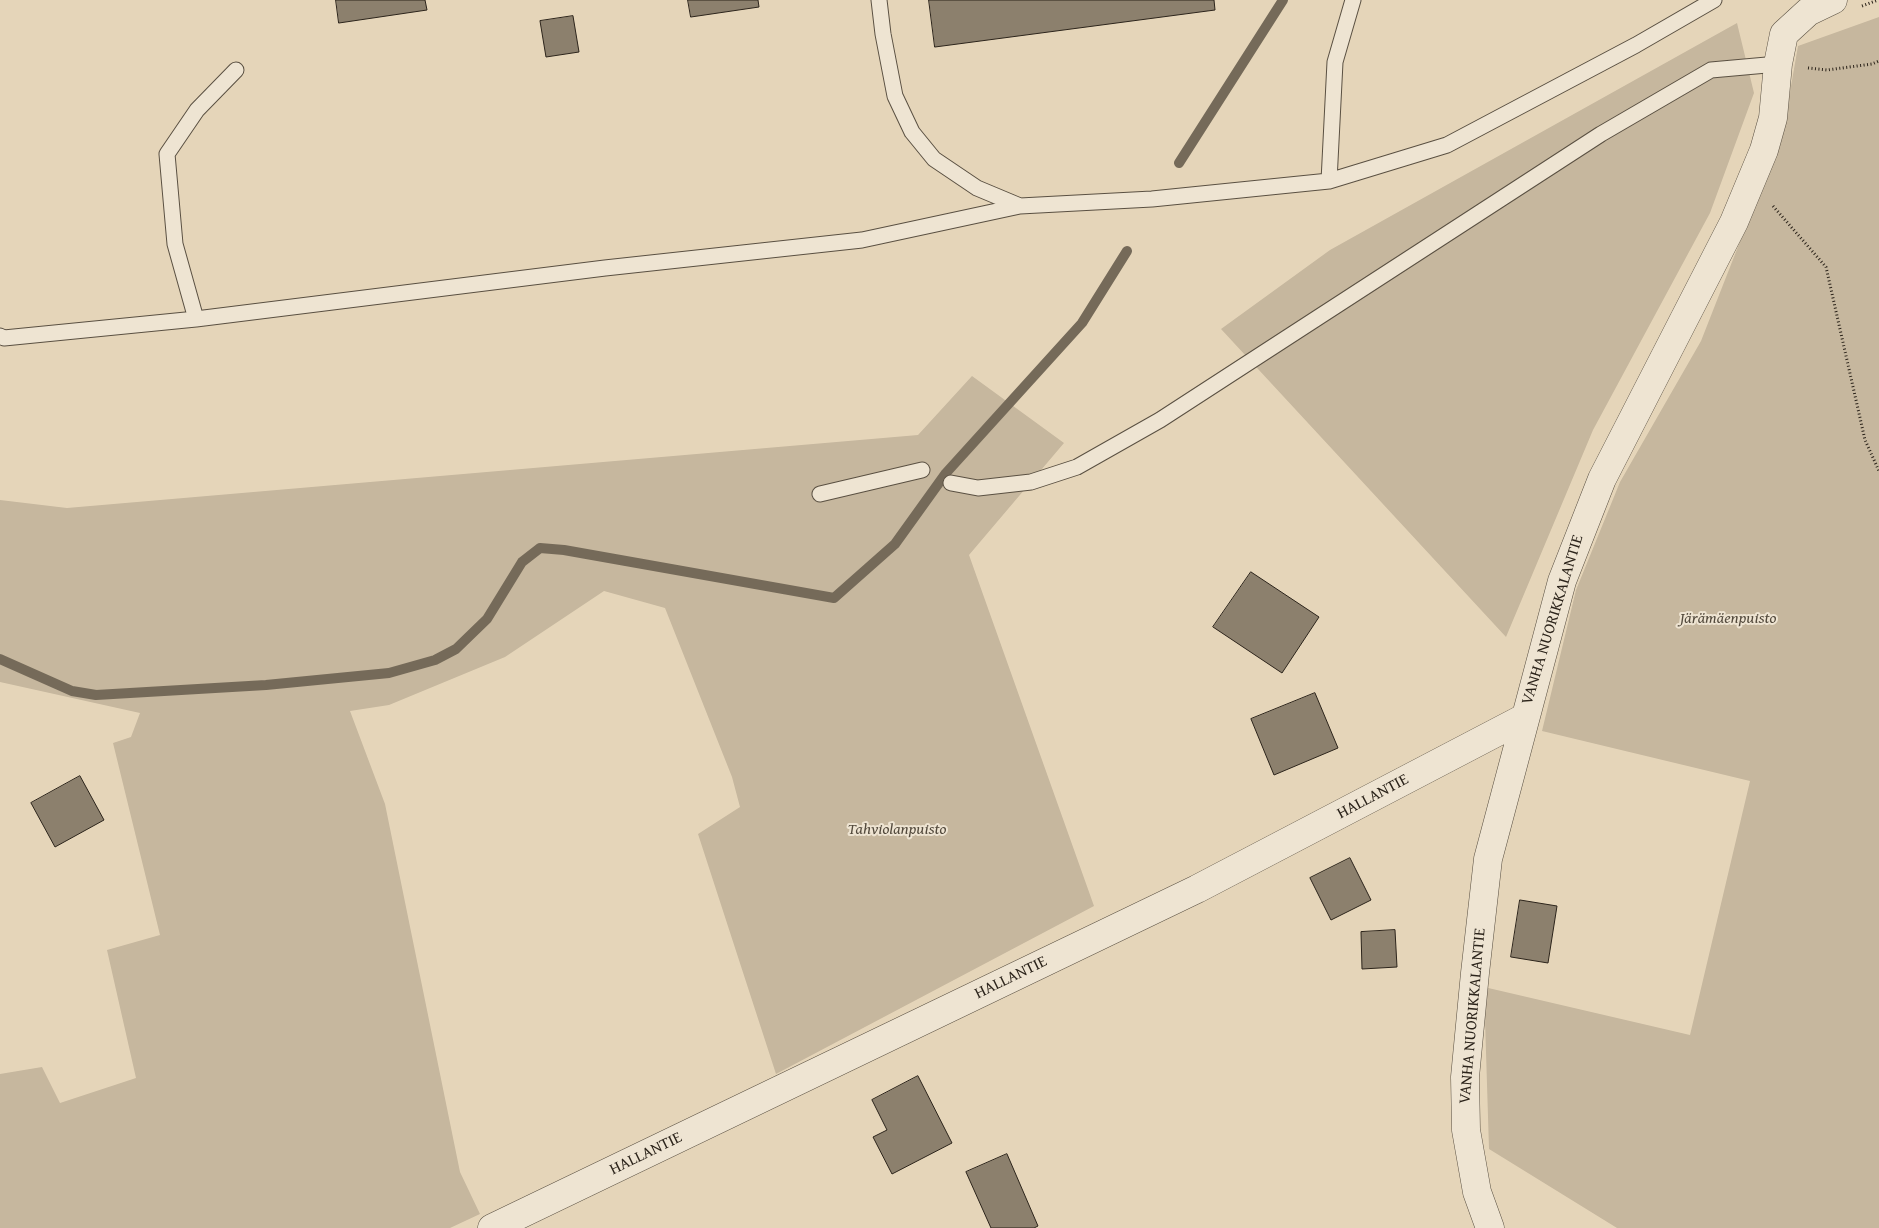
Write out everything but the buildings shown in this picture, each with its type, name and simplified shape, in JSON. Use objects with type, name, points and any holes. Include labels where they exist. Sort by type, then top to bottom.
[{"type":"street","name":"VANHA NUORIKKALANTIE","points":[[1490,1228],[1477,1192],[1466,1130],[1465,1077],[1488,859],[1562,581],[1602,478],[1734,222],[1764,150],[1773,118],[1778,64],[1784,34],[1795,22],[1822,4],[1833,0]]},
{"type":"street","name":"HALLANTIE","points":[[492,1228],[1197,889],[1524,718]]},
{"type":"lane","points":[[879,0],[883,34],[895,96],[912,132],[934,159],[977,188],[1020,206]]},
{"type":"lane","points":[[1329,181],[1336,62],[1353,0]]},
{"type":"lane","points":[[0,336],[4,338],[196,319],[605,268],[862,240],[1020,206],[1152,199],[1329,181],[1447,145],[1636,45],[1714,0]]},
{"type":"lane","points":[[951,483],[978,488],[1003,486],[1031,482],[1076,467],[1160,420],[1601,134],[1711,70],[1778,64]]},
{"type":"lane","points":[[196,319],[175,244],[167,154],[197,110],[236,70]]},
{"type":"lane","points":[[820,494],[922,470]]},
{"type":"path","points":[[1778,64],[1828,70],[1872,64],[1879,61]]},
{"type":"path","points":[[1750,180],[1826,267],[1865,440],[1879,471]]},
{"type":"green space","name":"Järämäenpuisto","points":[[1879,17],[1879,1228],[1617,1228],[1489,1149],[1484,987],[1690,1035],[1750,781],[1542,731],[1576,590],[1620,482],[1701,341],[1783,132],[1798,46]]},
{"type":"green space","points":[[1737,23],[1754,93],[1710,213],[1593,430],[1506,637],[1221,329],[1330,250]]},
{"type":"green space","name":"Tahviolanpuisto","points":[[972,376],[1064,443],[969,555],[1094,906],[776,1074],[698,834],[740,807],[732,777],[665,608],[604,591],[505,657],[389,705],[350,711],[385,804],[460,1172],[480,1214],[450,1228],[0,1228],[0,1074],[42,1067],[60,1103],[136,1078],[107,950],[160,935],[113,743],[131,737],[140,713],[0,682],[0,500],[67,508],[918,435]]},
{"type":"waterway","points":[[1179,163],[1283,0]]},
{"type":"waterway","points":[[0,659],[72,691],[96,695],[266,685],[389,673],[435,660],[456,649],[487,619],[522,562],[540,548],[564,550],[834,598],[895,544],[946,473],[1082,323],[1127,251]]}]
